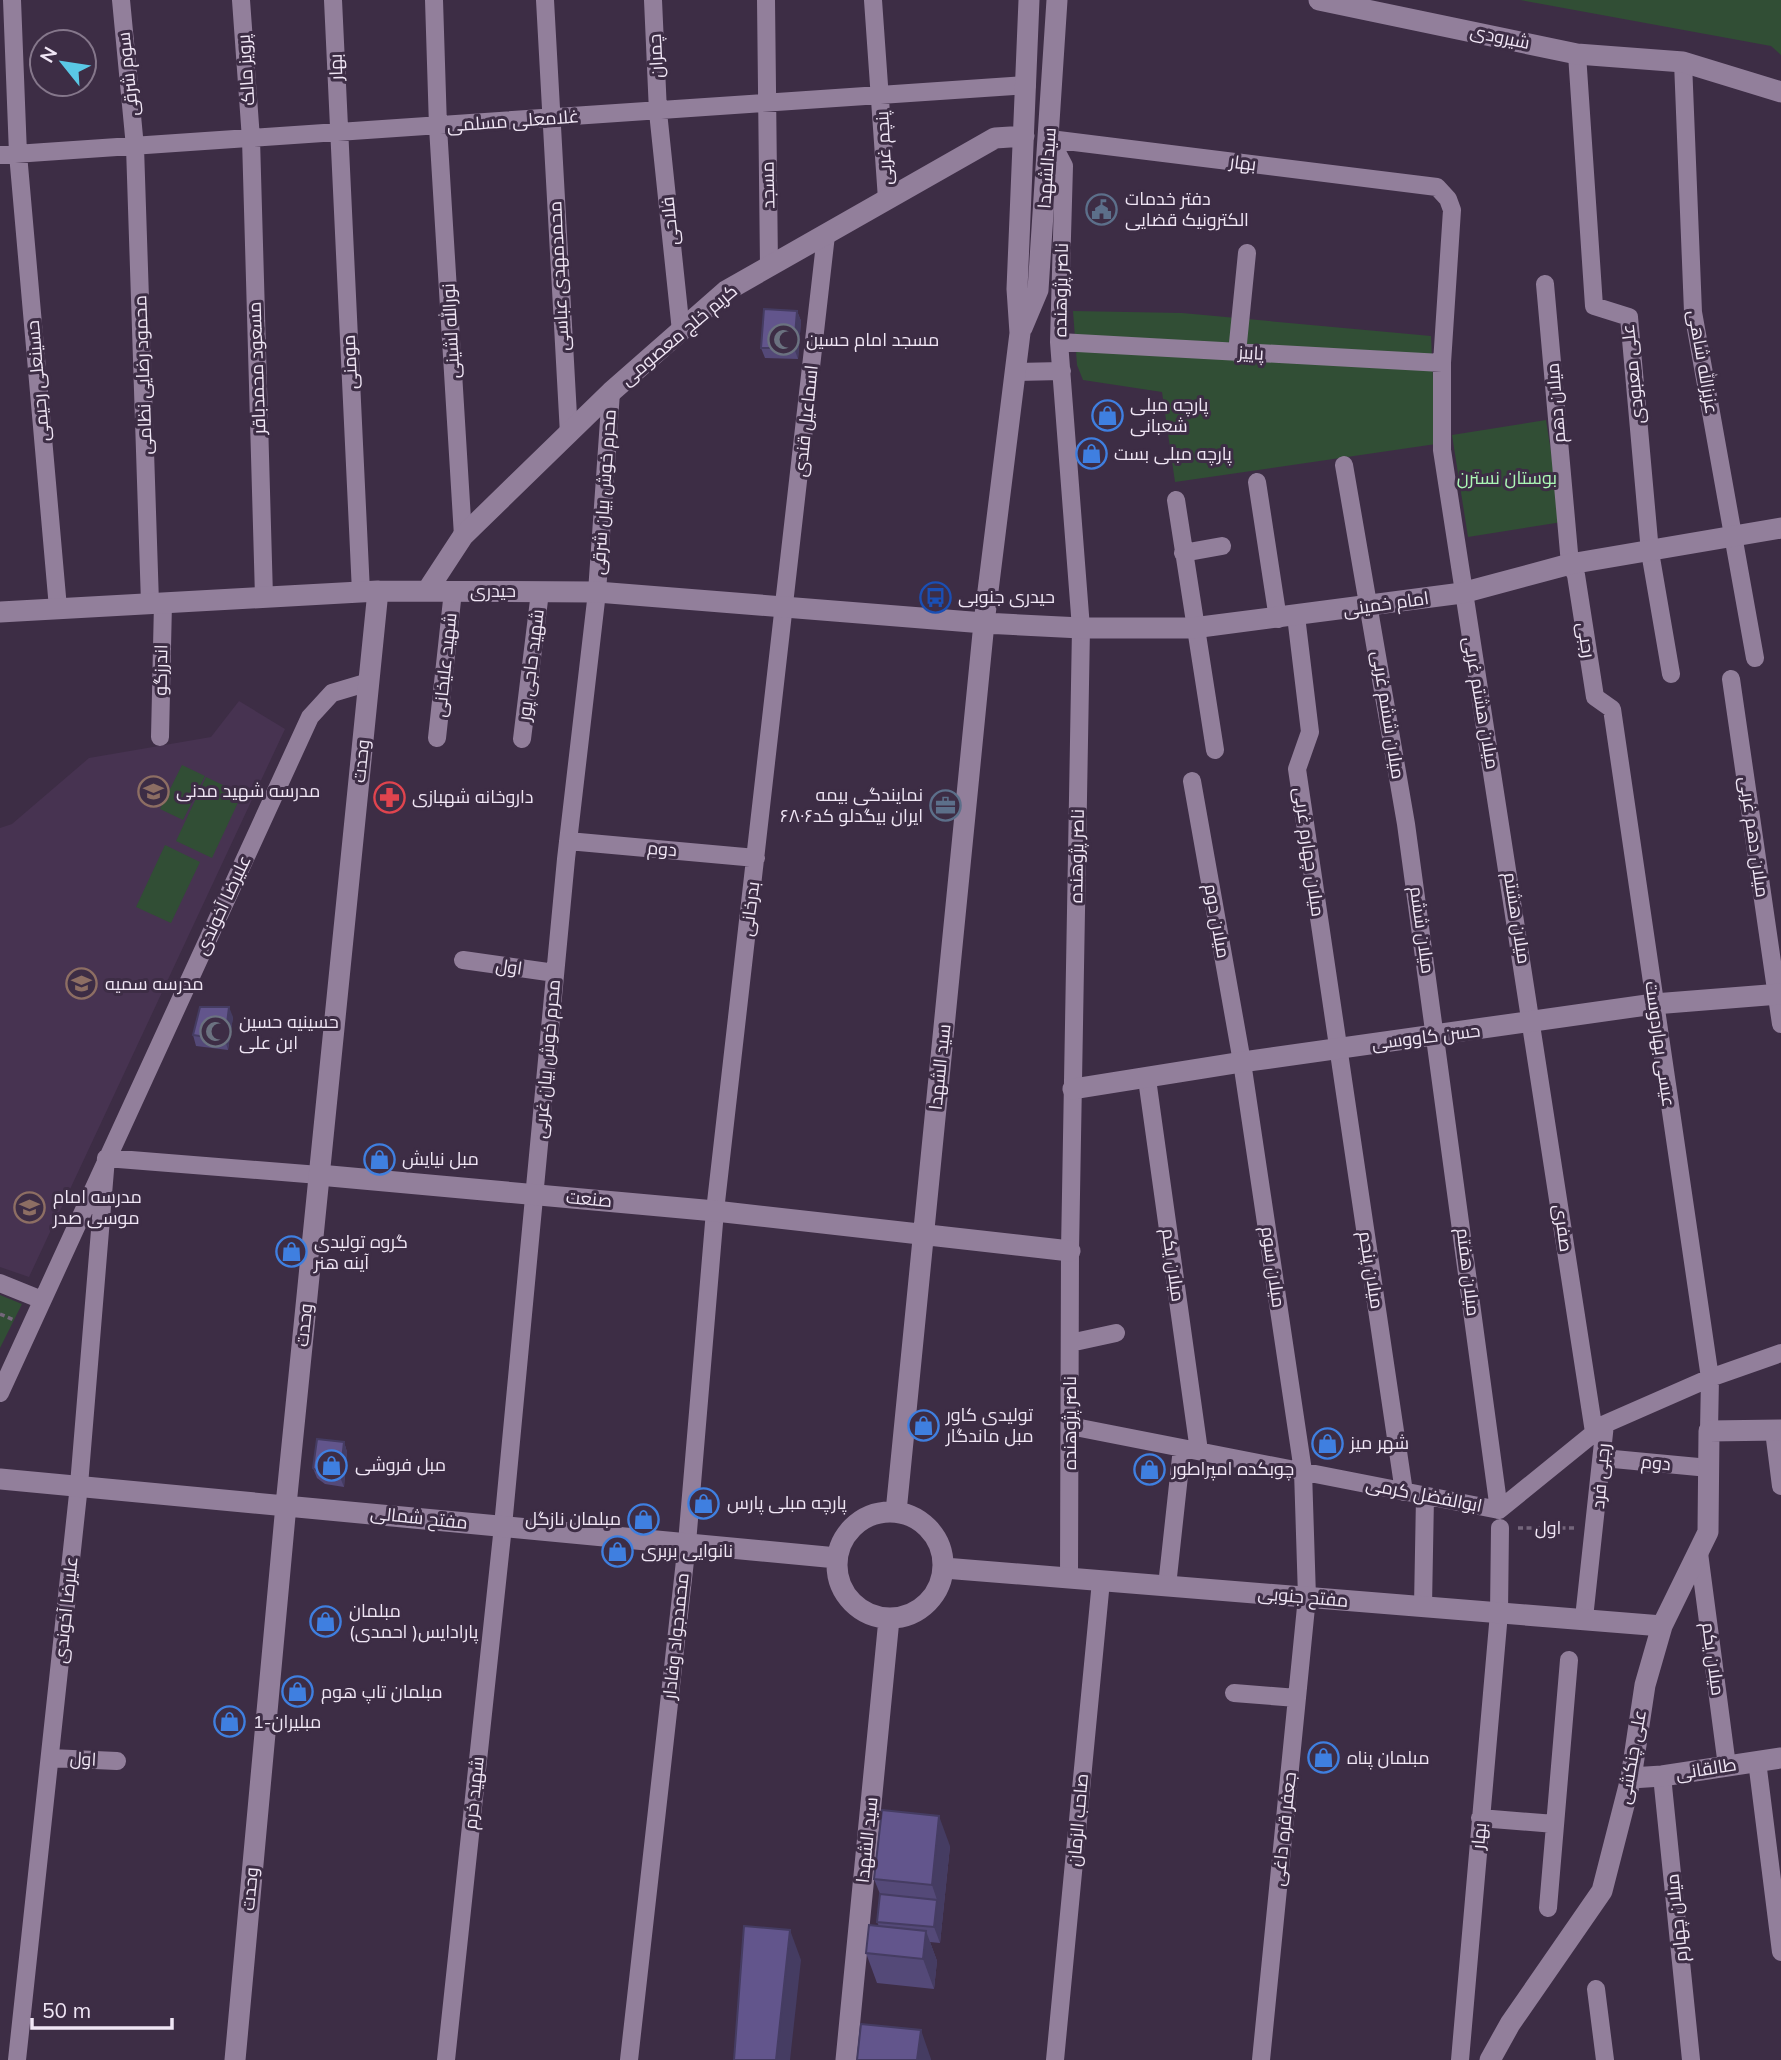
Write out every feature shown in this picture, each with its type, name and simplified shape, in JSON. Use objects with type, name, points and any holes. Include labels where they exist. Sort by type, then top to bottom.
[{"type":"street","name":"حسینعلی رحیمی","points":[[12,0],[18,154],[58,608]]},
{"type":"street","name":"سوم شرقی","points":[[121,0],[135,147]]},
{"type":"street","name":"پرویز مالک","points":[[241,0],[251,139]]},
{"type":"street","name":"بهار","points":[[333,0],[339,133]]},
{"type":"street","name":"نورالله لشینی","points":[[434,0],[438,127],[463,536]]},
{"type":"street","name":"محمدمهدی عباسی","points":[[545,0],[569,434]]},
{"type":"street","name":"چمران","points":[[653,0],[658,112]]},
{"type":"street","name":"مسجد","points":[[766,0],[769,267]]},
{"type":"street","name":"پنچم غربی","points":[[873,0],[887,199]]},
{"type":"street","name":"سیدالشهدا","points":[[985,623],[1020,333],[1017,289],[1029,0]]},
{"type":"street","name":"سیدالشهدا","points":[[1020,333],[1038,290],[1050,139],[1056,0]]},
{"type":"street","name":"شیرودی","points":[[1319,0],[1577,54],[1683,62],[1781,92]]},
{"type":"street","name":"علی معبودی","points":[[1577,54],[1594,306],[1629,317],[1650,552],[1671,674]]},
{"type":"street","name":"عزیزالله شاهی","points":[[1683,62],[1693,312],[1735,534],[1755,658]]},
{"type":"street","name":"غلامعلی مسلمی","points":[[0,155],[1027,85]]},
{"type":"street","name":"فلاحی","points":[[658,112],[681,331]]},
{"type":"street","name":"مومنی","points":[[339,133],[369,591]]},
{"type":"street","name":"کریم خلج معصومی","points":[[427,591],[463,536],[611,392],[726,291],[995,138],[1024,136]]},
{"type":"street","name":"مسعود محمدباقر","points":[[251,139],[264,597]]},
{"type":"street","name":"بهار","points":[[1050,139],[1437,187]]},
{"type":"street","name":"ناصر پژوهنده","points":[[1050,139],[1064,166],[1059,342],[1081,628],[1070,1251],[1069,1578]]},
{"type":"street","name":"محمود رضایی نظامی","points":[[135,147],[157,603]]},
{"type":"street","name":"میلان هشتم غربی","points":[[1437,187],[1448,199],[1452,210],[1442,363],[1443,450],[1462,593],[1500,812]]},
{"type":"street","name":"اسماعیل قندی","points":[[785,607],[826,235]]},
{"type":"street","points":[[1237,353],[1247,253]]},
{"type":"street","name":"میلان دهم","points":[[1545,284],[1570,564]]},
{"type":"street","name":"پاییز","points":[[1059,342],[1442,363]]},
{"type":"street","points":[[1015,372],[1062,371]]},
{"type":"street","name":"محرم خوش بیان شرقی","points":[[597,592],[611,392]]},
{"type":"street","name":"میلان ششم غربی","points":[[1344,465],[1406,824]]},
{"type":"street","name":"میلان چهارم غربی","points":[[1256,482],[1310,732],[1297,769],[1337,1048]]},
{"type":"street","points":[[1176,500],[1193,628],[1215,750]]},
{"type":"street","name":"امام خمینی","points":[[985,623],[1081,628],[1193,628],[1287,617],[1462,593],[1570,564],[1781,528]]},
{"type":"street","points":[[1183,553],[1222,547]]},
{"type":"street","name":"رجبی","points":[[1570,564],[1576,575],[1595,697],[1612,709]]},
{"type":"street","name":"حیدری","points":[[0,612],[369,591],[597,592],[985,623]]},
{"type":"street","name":"وحدت","points":[[235,2060],[286,1505],[369,682],[369,591]]},
{"type":"street","name":"شهید علیخانی","points":[[438,738],[453,591]]},
{"type":"street","name":"شهید حاجی پور","points":[[522,739],[540,592]]},
{"type":"street","name":"محرم خوش بیان غربی","points":[[503,1526],[568,841],[597,592]]},
{"type":"street","name":"اندرزگو","points":[[157,603],[160,737]]},
{"type":"street","name":"بدرخانی","points":[[715,1210],[785,607]]},
{"type":"street","name":"سید الشهدا","points":[[896,1512],[985,623]]},
{"type":"street","name":"میلان دهم غربی","points":[[1731,679],[1779,994],[1781,1024]]},
{"type":"street","name":"علیرضا آخوندی","points":[[0,1393],[310,717],[332,693],[369,682]]},
{"type":"street","name":"عیسی بهاردوست","points":[[1612,709],[1710,1378],[1709,1430]]},
{"type":"street","name":"میلان دوم","points":[[1192,781],[1242,1062]]},
{"type":"street","name":"میلان هشتم","points":[[1500,812],[1533,1023]]},
{"type":"street","name":"میلان ششم","points":[[1406,824],[1437,1035]]},
{"type":"street","name":"دوم","points":[[568,841],[756,858]]},
{"type":"street","name":"اول","points":[[463,960],[555,973]]},
{"type":"street","name":"حسن کاووسی","points":[[1073,1089],[1337,1048],[1533,1023],[1654,1004],[1779,994]]},
{"type":"street","name":"صفری","points":[[1533,1023],[1599,1428]]},
{"type":"street","name":"میلان هفتم","points":[[1437,1035],[1500,1519],[1499,1613]]},
{"type":"street","name":"میلان پنجم","points":[[1337,1048],[1404,1492]]},
{"type":"street","name":"میلان سوم","points":[[1242,1062],[1303,1471],[1307,1597]]},
{"type":"street","name":"میلان یکم","points":[[1147,1079],[1191,1449],[1167,1586]]},
{"type":"street","name":"علیرضا آخوندی","points":[[17,2060],[79,1485],[106,1158]]},
{"type":"street","name":"صنعت","points":[[106,1158],[715,1210],[1070,1251]]},
{"type":"street","name":"محمدجواد وفادار","points":[[629,2060],[687,1543],[715,1210]]},
{"type":"street","points":[[0,1283],[42,1300]]},
{"type":"street","points":[[1070,1343],[1116,1333]]},
{"type":"street","name":"ابوالفضل کرمی","points":[[1070,1426],[1404,1492],[1500,1519],[1599,1428],[1710,1378],[1781,1353]]},
{"type":"street","name":"رجبی فرد","points":[[1584,1618],[1603,1458],[1599,1428]]},
{"type":"street","points":[[1709,1430],[1778,1430],[1781,1486]]},
{"type":"street","name":"علی چنکشی","points":[[1490,2060],[1510,2024],[1602,1891],[1631,1777],[1645,1685],[1662,1626],[1707,1532],[1709,1430]]},
{"type":"street","name":"دوم","points":[[1603,1458],[1709,1468]]},
{"type":"street","name":"مفتح شمالی","points":[[0,1479],[837,1558]]},
{"type":"street","points":[[1423,1606],[1425,1497]]},
{"type":"street","points":[[879,1512],[896,1512],[918,1520],[936,1536],[944,1567],[937,1591],[921,1610],[905,1617],[889,1619],[871,1616],[856,1607],[844,1593],[837,1576],[837,1558],[851,1528],[864,1518],[879,1512]]},
{"type":"street","name":"شهید خرم","points":[[446,2060],[503,1526]]},
{"type":"street","name":"میلان یکم","points":[[1699,1553],[1727,1766]]},
{"type":"street","name":"مفتح جنوبی","points":[[944,1567],[1662,1626]]},
{"type":"street","name":"صاحب الزمان","points":[[1055,2060],[1101,1581]]},
{"type":"street","name":"جعفر قره داغی","points":[[1262,2060],[1307,1597]]},
{"type":"street","name":"بهار","points":[[1460,2060],[1499,1613]]},
{"type":"street","name":"سید الشهدا","points":[[846,2060],[889,1619]]},
{"type":"street","points":[[1548,1908],[1569,1660]]},
{"type":"street","points":[[1234,1693],[1297,1698]]},
{"type":"street","name":"اول","points":[[50,1758],[117,1761]]},
{"type":"street","name":"طالقانی","points":[[1631,1777],[1662,1776],[1781,1758]]},
{"type":"street","points":[[1757,1761],[1781,1952]]},
{"type":"street","name":"میلان چهارم","points":[[1662,1776],[1691,2060]]},
{"type":"street","points":[[1480,1818],[1555,1824]]},
{"type":"street","points":[[1596,1989],[1605,2060]]},
{"type":"path","name":"اول","points":[[1500,1519],[1596,1528]]},
{"type":"shaded area","points":[[239,701],[285,729],[29,1277],[0,1267],[0,828],[12,824],[89,758],[211,737]]},
{"type":"green space","points":[[1520,0],[1781,0],[1781,55],[1771,46]]},
{"type":"green space","points":[[1073,311],[1182,313],[1431,336],[1436,444],[1175,482],[1162,392],[1083,380],[1077,365]]},
{"type":"green space","name":"بوستان نسترن","points":[[1546,420],[1562,522],[1468,537],[1452,435]]},
{"type":"green space","points":[[182,765],[205,776],[183,820],[160,809]]},
{"type":"green space","points":[[206,777],[242,794],[212,858],[176,841]]},
{"type":"green space","points":[[165,845],[200,862],[171,923],[136,907]]},
{"type":"green space","points":[[0,1295],[22,1304],[0,1348]]},
{"type":"building","name":"مسجد امام حسین","points":[[764,309],[797,311],[794,348],[761,348]]},
{"type":"building","points":[[200,1007],[229,1007],[225,1040],[193,1035]]},
{"type":"building","points":[[317,1439],[344,1442],[340,1477],[321,1474],[313,1468]]},
{"type":"building","points":[[882,1810],[939,1816],[932,1885],[874,1879]]},
{"type":"building","points":[[880,1894],[937,1900],[934,1927],[877,1922]]},
{"type":"building","points":[[869,1925],[926,1931],[923,1959],[866,1953]]},
{"type":"building","points":[[744,1926],[790,1930],[776,2060],[734,2060]]},
{"type":"building","points":[[861,2024],[921,2030],[917,2060],[857,2060]]},
{"type":"place","name":"دفتر خدمات الکترونیک قضایی","points":[[1102,209]]},
{"type":"place","name":"مسجد امام حسین","points":[[783,340]]},
{"type":"place","name":"پارچه مبلی شعبانی","points":[[1107,415]]},
{"type":"place","name":"پارچه مبلی بست","points":[[1091,454]]},
{"type":"place","name":"حیدری جنوبی","points":[[935,597]]},
{"type":"place","name":"مدرسه شهید مدنی","points":[[153,791]]},
{"type":"place","name":"داروخانه شهبازی","points":[[389,797]]},
{"type":"place","name":"نمایندگی بیمه ایران بیگدلو کد۶۸۰۶","points":[[946,805]]},
{"type":"place","name":"مدرسه سمیه","points":[[82,984]]},
{"type":"place","name":"حسینیه حسین ابن علی","points":[[216,1032]]},
{"type":"place","name":"مبل نیایش","points":[[379,1159]]},
{"type":"place","name":"مدرسه امام موسی صدر","points":[[30,1207]]},
{"type":"place","name":"گروه تولیدی آینه هنر","points":[[291,1252]]},
{"type":"place","name":"تولیدی کاور مبل ماندگار","points":[[923,1425]]},
{"type":"place","name":"شهر میز","points":[[1327,1443]]},
{"type":"place","name":"مبل فروشی","points":[[332,1465]]},
{"type":"place","name":"چوبکده امپراطور","points":[[1149,1469]]},
{"type":"place","name":"پارچه مبلی پارس","points":[[704,1503]]},
{"type":"place","name":"مبلمان نازگل","points":[[644,1519]]},
{"type":"place","name":"نانوایی بربری","points":[[618,1551]]},
{"type":"place","name":"مبلمان پارادایس( احمدی)","points":[[326,1621]]},
{"type":"place","name":"مبلمان تاپ هوم","points":[[298,1692]]},
{"type":"place","name":"مبلیران-1","points":[[230,1722]]},
{"type":"place","name":"مبلمان پناه","points":[[1324,1758]]}]
